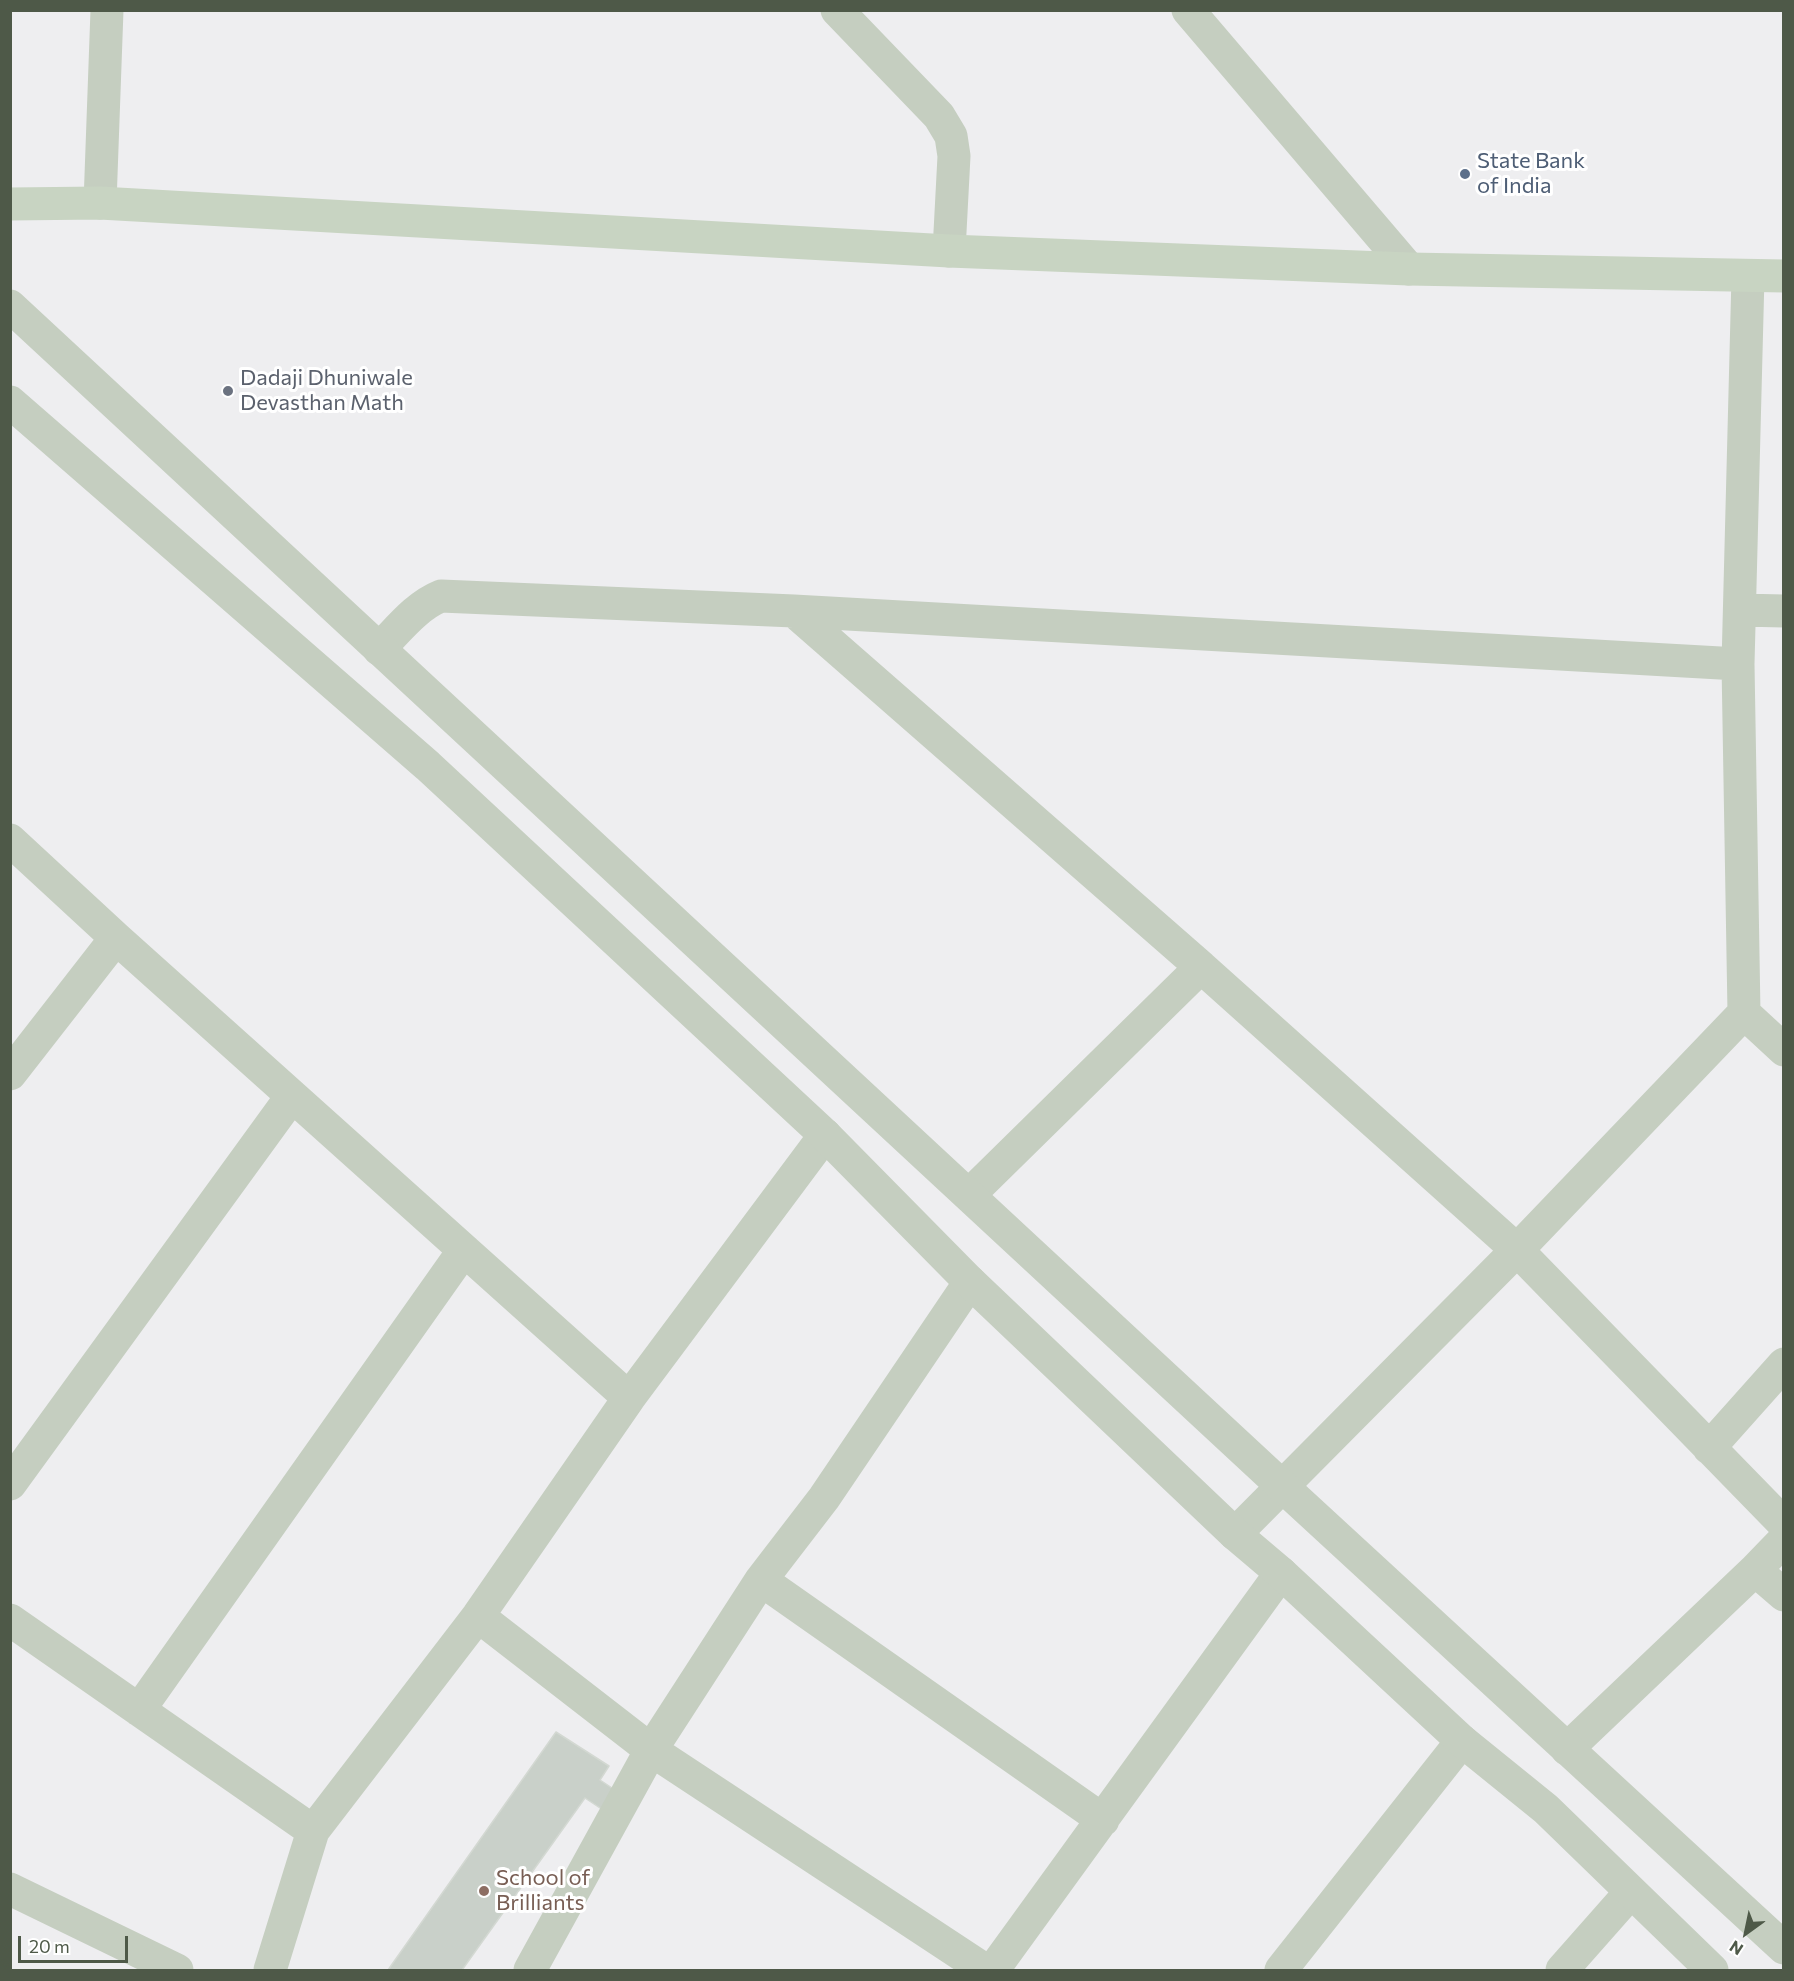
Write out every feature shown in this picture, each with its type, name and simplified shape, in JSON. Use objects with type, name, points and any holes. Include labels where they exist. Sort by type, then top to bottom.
[{"type":"main road","points":[[10,204],[100,203],[949,251],[1409,269],[1784,276]]},
{"type":"street","points":[[100,203],[107,10]]},
{"type":"street","points":[[837,10],[939,116],[951,136],[954,156],[949,251]]},
{"type":"street","points":[[1188,10],[1409,269]]},
{"type":"street","points":[[1235,1534],[1517,1250],[1744,1013],[1738,664],[1748,276]]},
{"type":"street","points":[[10,306],[1282,1486],[1784,1948]]},
{"type":"street","points":[[10,402],[428,766],[825,1135],[970,1282],[1235,1534],[1281,1573],[1462,1741],[1546,1809],[1712,1971]]},
{"type":"street","points":[[379,649],[429,600],[441,596],[795,611],[1738,664]]},
{"type":"street","points":[[1740,610],[1784,611]]},
{"type":"street","points":[[795,611],[1202,966],[1517,1250],[1784,1524]]},
{"type":"street","points":[[10,840],[116,938],[629,1398]]},
{"type":"street","points":[[10,1074],[116,938]]},
{"type":"street","points":[[969,1195],[1202,966]]},
{"type":"street","points":[[1744,1013],[1784,1050]]},
{"type":"street","points":[[10,1485],[292,1096]]},
{"type":"street","points":[[270,1971],[313,1831],[478,1616],[629,1398],[825,1135]]},
{"type":"street","points":[[139,1710],[464,1250]]},
{"type":"street","points":[[530,1971],[651,1750],[761,1580],[824,1498],[970,1282]]},
{"type":"street","points":[[1709,1448],[1784,1364]]},
{"type":"street","points":[[1567,1749],[1784,1540]]},
{"type":"street","points":[[1755,1570],[1784,1595]]},
{"type":"street","points":[[993,1971],[1281,1573]]},
{"type":"street","points":[[761,1580],[1103,1820]]},
{"type":"street","points":[[478,1616],[651,1750],[985,1971]]},
{"type":"street","points":[[10,1620],[313,1831]]},
{"type":"street","points":[[1281,1971],[1462,1741]]},
{"type":"street","points":[[10,1889],[177,1971]]},
{"type":"street","points":[[1562,1971],[1630,1893]]},
{"type":"building","name":"School of Brilliants","points":[[556,1732],[609,1766],[600,1780],[615,1790],[603,1810],[585,1798],[462,1970],[388,1970]]},
{"type":"place","name":"State Bank of India","points":[[1465,174]]},
{"type":"place","name":"Dadaji Dhuniwale Devasthan Math","points":[[228,391]]},
{"type":"place","name":"School of Brilliants","points":[[484,1891]]}]
